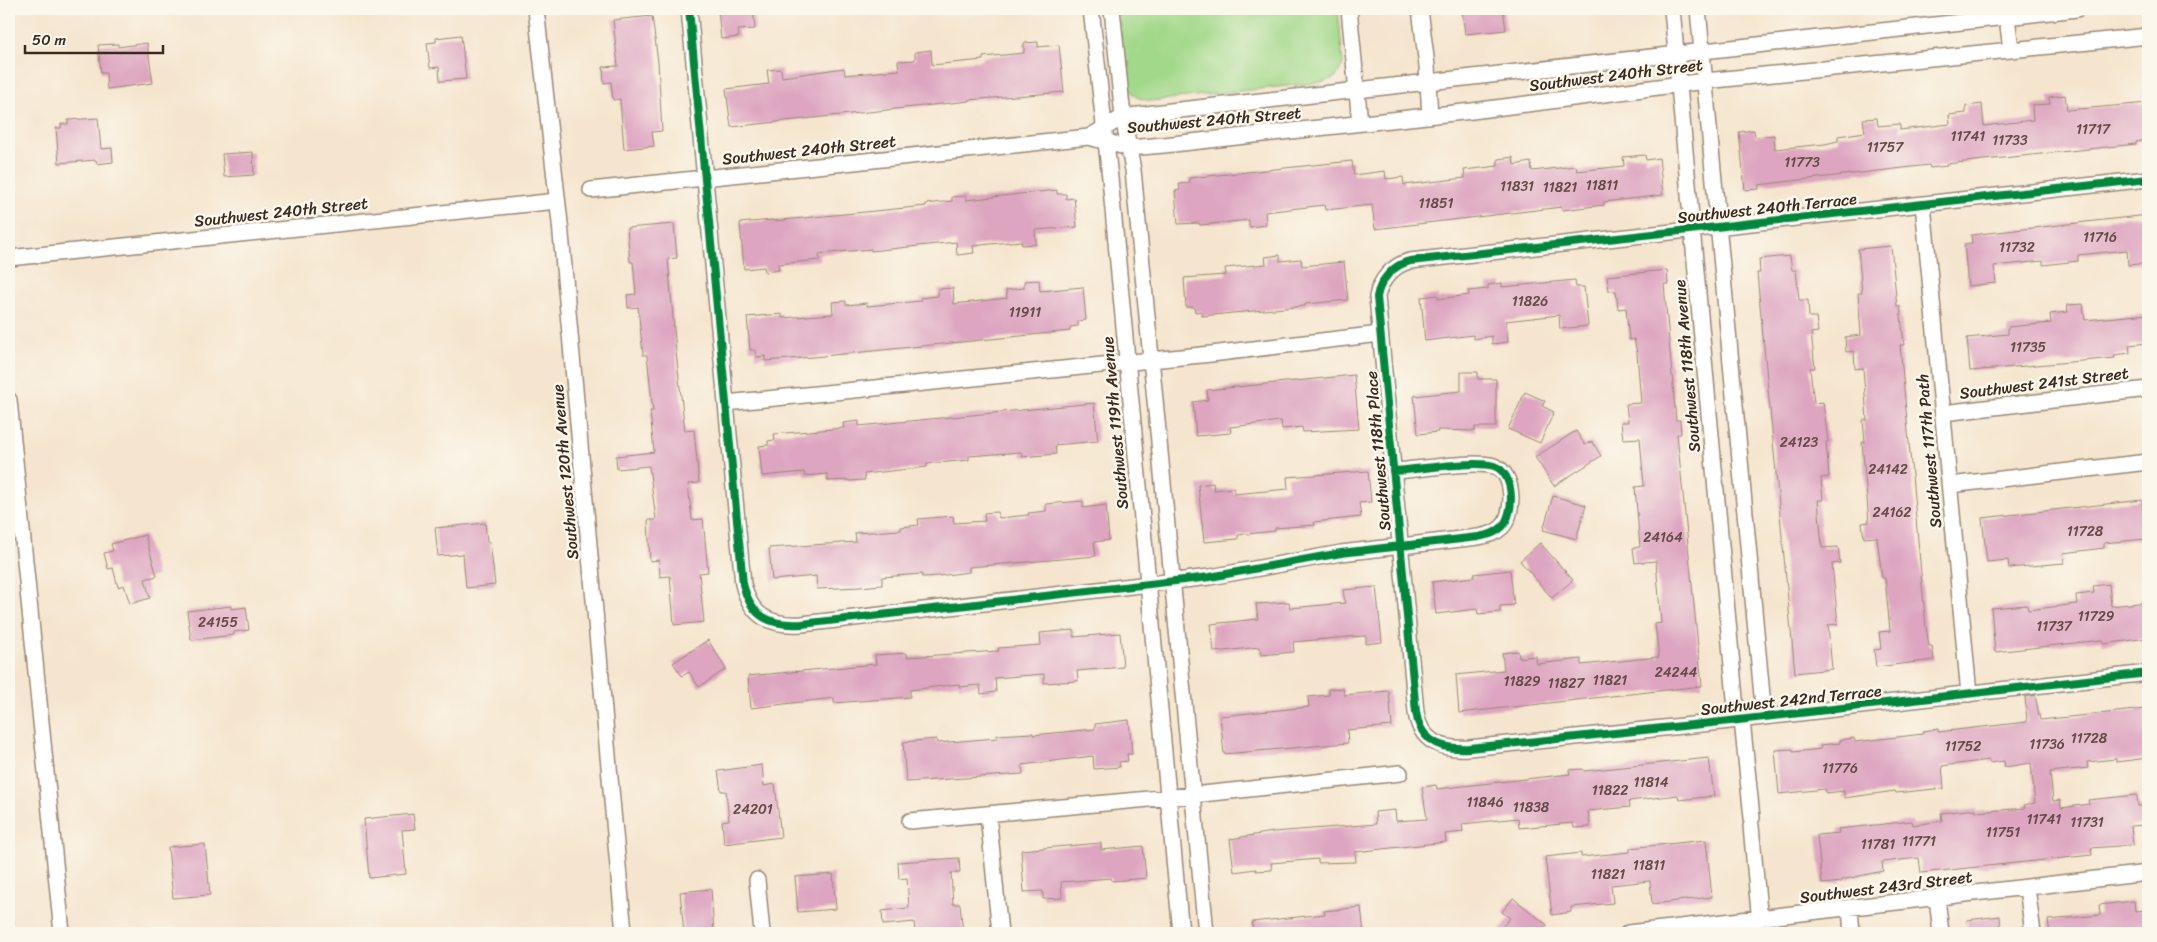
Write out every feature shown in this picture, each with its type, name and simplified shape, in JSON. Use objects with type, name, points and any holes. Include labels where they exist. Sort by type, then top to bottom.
[{"type":"street","name":"Southwest 120th Avenue","points":[[536,9],[557,201],[624,933]]},
{"type":"street","points":[[688,9],[743,584],[748,601],[767,620],[782,624],[802,624],[1231,574],[1340,553],[1495,533],[1505,524],[1508,517],[1510,489],[1507,477],[1493,466],[1473,464],[1393,471]]},
{"type":"street","name":"Southwest 119th Avenue","points":[[1091,9],[1127,362],[1181,933]]},
{"type":"street","points":[[1112,9],[1123,117],[1133,170],[1206,933]]},
{"type":"street","points":[[1349,9],[1360,123]]},
{"type":"street","points":[[1420,9],[1430,116]]},
{"type":"street","name":"Southwest 118th Avenue","points":[[1672,9],[1740,720],[1752,822],[1760,926]]},
{"type":"street","points":[[1698,9],[1764,717]]},
{"type":"street","name":"Southwest 240th Street","points":[[1104,135],[1123,117],[2007,13],[2077,9]]},
{"type":"street","points":[[2007,13],[2011,50]]},
{"type":"street","name":"Southwest 240th Street","points":[[591,190],[1104,135],[1129,148],[1430,116],[1704,81],[2148,36]]},
{"type":"street","name":"Southwest 240th Terrace","points":[[1391,271],[1406,262],[1420,260],[2148,179]]},
{"type":"street","name":"Southwest 240th Street","points":[[9,258],[557,201]]},
{"type":"street","name":"Southwest 117th Path","points":[[1924,204],[1969,694]]},
{"type":"street","name":"Southwest 118th Place","points":[[1391,271],[1378,292],[1380,334],[1417,718],[1424,733],[1437,744]]},
{"type":"street","points":[[726,403],[1380,334]]},
{"type":"street","name":"Southwest 241st Street","points":[[1943,412],[2148,389]]},
{"type":"street","points":[[9,400],[62,933]]},
{"type":"street","points":[[1950,485],[2148,462]]},
{"type":"street","name":"Southwest 242nd Terrace","points":[[1437,744],[1450,749],[1470,748],[1740,720],[2148,673]]},
{"type":"street","points":[[910,822],[1193,796],[1400,773]]},
{"type":"street","points":[[988,814],[1000,933]]},
{"type":"street","name":"Southwest 243rd Street","points":[[1628,933],[1760,926],[1850,909],[2148,873]]},
{"type":"street","points":[[757,880],[762,933]]},
{"type":"street","points":[[2027,888],[2032,933]]},
{"type":"street","points":[[1937,898],[1941,933]]},
{"type":"street","points":[[1850,909],[1852,933]]},
{"type":"green space","points":[[1118,9],[1338,9],[1343,64],[1336,77],[1323,82],[1150,101],[1141,99],[1133,94],[1126,77],[1120,41]]},
{"type":"building","points":[[718,9],[753,9],[755,29],[738,30],[739,37],[721,39]]},
{"type":"building","points":[[1462,9],[1503,9],[1506,30],[1465,34]]},
{"type":"building","points":[[652,16],[658,62],[662,131],[652,132],[654,146],[624,149],[620,99],[613,100],[611,82],[604,83],[603,67],[618,66],[613,20]]},
{"type":"building","points":[[461,35],[466,79],[440,81],[439,67],[430,68],[427,43],[436,42],[436,38]]},
{"type":"building","points":[[1038,42],[1038,47],[1059,45],[1064,92],[968,100],[731,127],[726,89],[769,84],[767,70],[781,69],[782,77],[844,68],[845,75],[899,70],[898,61],[915,60],[915,52],[931,50],[932,65],[983,60],[983,57],[1024,53],[1024,43]]},
{"type":"building","points":[[147,43],[153,83],[107,89],[106,73],[101,73],[98,45],[118,44],[118,47]]},
{"type":"building","points":[[2065,95],[2067,110],[2148,103],[2148,140],[2136,142],[2136,144],[1946,164],[1947,166],[1930,168],[1929,165],[1758,185],[1759,189],[1745,190],[1739,132],[1754,130],[1755,137],[1774,135],[1775,149],[1825,144],[1838,141],[1838,136],[1865,132],[1863,119],[1877,118],[1878,126],[1900,124],[1900,130],[1950,124],[1949,115],[1966,113],[1966,106],[1982,104],[1984,126],[2033,120],[2032,105],[2050,104],[2049,97]]},
{"type":"building","points":[[98,118],[101,149],[112,148],[113,162],[97,164],[96,160],[59,163],[56,128],[61,128],[61,124],[68,124],[68,120]]},
{"type":"building","points":[[253,152],[254,175],[224,177],[222,154]]},
{"type":"building","points":[[1645,155],[1646,160],[1659,158],[1663,195],[1604,202],[1604,205],[1562,210],[1562,207],[1375,229],[1372,205],[1325,210],[1324,205],[1265,212],[1266,225],[1249,227],[1249,220],[1200,225],[1199,223],[1178,224],[1175,191],[1180,190],[1179,184],[1190,183],[1189,178],[1352,161],[1354,175],[1385,171],[1386,179],[1403,177],[1404,185],[1465,178],[1464,170],[1498,166],[1498,159],[1513,157],[1514,165],[1531,162],[1532,171],[1576,166],[1577,171],[1624,166],[1623,157]]},
{"type":"building","points":[[1057,190],[1057,194],[1066,194],[1066,199],[1074,198],[1077,227],[1035,230],[1036,244],[1022,245],[1021,241],[973,246],[974,253],[957,255],[956,242],[871,251],[871,249],[819,254],[820,260],[778,264],[779,270],[765,272],[764,267],[744,269],[740,223],[926,206],[926,204],[952,201],[952,197],[966,196],[966,200]]},
{"type":"building","points":[[2148,215],[2148,263],[2128,265],[2127,250],[2078,255],[2078,261],[2043,265],[2043,261],[1994,266],[1996,283],[1968,286],[1964,244],[1972,243],[1971,235]]},
{"type":"building","points":[[674,224],[677,258],[668,259],[676,352],[685,431],[694,430],[699,483],[688,484],[692,520],[703,519],[708,572],[699,573],[704,622],[674,625],[670,576],[660,577],[659,560],[650,561],[648,520],[656,520],[649,466],[617,469],[616,456],[654,452],[650,411],[653,411],[647,355],[643,355],[638,307],[628,308],[627,295],[636,294],[633,262],[630,262],[627,228]]},
{"type":"building","points":[[1891,246],[1897,306],[1900,306],[1904,345],[1900,345],[1926,627],[1929,646],[1932,646],[1934,660],[1876,667],[1874,650],[1881,649],[1879,632],[1890,631],[1885,578],[1882,578],[1877,537],[1864,538],[1862,523],[1869,522],[1862,442],[1865,442],[1863,420],[1867,420],[1863,368],[1855,369],[1854,351],[1846,352],[1845,337],[1861,335],[1858,293],[1862,293],[1858,249]]},
{"type":"building","points":[[1280,255],[1280,261],[1301,259],[1302,266],[1344,262],[1348,300],[1202,316],[1202,311],[1195,312],[1194,307],[1186,307],[1184,278],[1226,275],[1225,268],[1266,264],[1265,257]]},
{"type":"building","points":[[1790,256],[1792,270],[1796,270],[1799,300],[1808,300],[1809,317],[1816,317],[1818,332],[1811,333],[1815,368],[1810,368],[1814,403],[1823,402],[1828,442],[1826,442],[1829,477],[1821,478],[1823,500],[1818,500],[1822,548],[1838,547],[1840,563],[1832,564],[1838,624],[1828,625],[1832,669],[1795,673],[1757,273],[1760,273],[1759,259]]},
{"type":"building","points":[[1667,270],[1668,284],[1664,284],[1676,420],[1680,420],[1681,434],[1677,434],[1702,686],[1459,713],[1456,675],[1504,670],[1502,653],[1518,651],[1519,658],[1536,656],[1537,664],[1581,659],[1581,665],[1659,657],[1655,624],[1661,623],[1656,561],[1635,563],[1633,548],[1640,547],[1635,487],[1644,486],[1640,438],[1623,439],[1621,422],[1628,422],[1626,404],[1641,403],[1637,353],[1634,339],[1629,340],[1626,308],[1618,309],[1616,291],[1609,291],[1607,276]]},
{"type":"building","points":[[1039,280],[1040,291],[1083,287],[1086,320],[1078,321],[1078,326],[1070,327],[1070,331],[813,357],[765,361],[765,356],[756,357],[755,350],[750,350],[747,317],[782,314],[782,318],[833,314],[832,302],[846,301],[846,305],[867,303],[867,306],[921,301],[920,298],[938,296],[938,289],[953,288],[954,304],[1007,298],[1006,290],[1024,288],[1024,281]]},
{"type":"building","points":[[1575,280],[1576,287],[1584,287],[1588,326],[1560,329],[1559,315],[1506,321],[1508,342],[1492,344],[1492,336],[1474,339],[1473,335],[1425,341],[1421,297],[1438,295],[1438,299],[1469,295],[1468,291],[1488,289],[1488,285],[1502,283],[1502,287]]},
{"type":"building","points":[[2083,304],[2085,320],[2148,314],[2148,343],[2129,345],[2130,353],[2114,355],[2115,358],[1970,371],[1967,338],[2008,334],[2008,327],[2051,323],[2050,314],[2068,312],[2067,305]]},
{"type":"building","points":[[1461,372],[1478,372],[1478,379],[1496,379],[1496,427],[1475,427],[1475,431],[1437,430],[1438,432],[1418,434],[1414,396],[1461,391]]},
{"type":"building","points":[[1354,375],[1359,429],[1303,432],[1302,427],[1282,429],[1281,421],[1230,427],[1231,433],[1196,436],[1193,402],[1208,400],[1207,390]]},
{"type":"building","points":[[1525,392],[1545,401],[1542,406],[1554,412],[1540,443],[1508,429]]},
{"type":"building","points":[[1094,403],[1098,441],[1055,445],[1056,454],[1022,457],[1021,452],[969,456],[969,460],[927,464],[927,467],[864,474],[865,480],[828,481],[827,474],[805,476],[804,472],[762,476],[759,446],[768,445],[768,441],[775,440],[774,434],[844,428],[843,423],[859,421],[859,426]]},
{"type":"building","points":[[1576,431],[1585,445],[1592,441],[1601,456],[1554,486],[1535,457]]},
{"type":"building","points":[[1368,471],[1371,502],[1359,503],[1361,517],[1314,522],[1315,525],[1275,528],[1275,531],[1238,535],[1238,539],[1204,542],[1198,485],[1213,483],[1214,490],[1234,488],[1234,494],[1288,489],[1287,477]]},
{"type":"building","points":[[1553,496],[1586,505],[1576,539],[1543,530]]},
{"type":"building","points":[[2142,500],[2146,539],[2104,543],[2104,548],[2063,553],[2064,563],[2009,568],[2008,560],[1987,562],[1982,518]]},
{"type":"building","points":[[1083,501],[1083,508],[1106,505],[1109,540],[1094,542],[1096,556],[969,567],[969,572],[938,576],[922,577],[922,574],[882,577],[882,585],[860,587],[817,589],[816,576],[772,580],[769,548],[856,542],[855,533],[901,530],[901,527],[919,525],[918,519],[953,516],[954,523],[985,521],[984,513],[998,512],[999,518],[1029,515],[1028,513],[1046,511],[1046,504]]},
{"type":"building","points":[[485,523],[487,542],[490,542],[495,585],[466,588],[463,554],[438,556],[435,528]]},
{"type":"building","points":[[145,535],[157,576],[145,579],[150,598],[130,604],[124,585],[118,587],[113,568],[108,569],[104,553],[113,551],[111,544]]},
{"type":"building","points":[[1540,543],[1573,580],[1552,598],[1520,561]]},
{"type":"building","points":[[1510,570],[1514,605],[1500,606],[1500,612],[1478,614],[1477,609],[1436,614],[1432,582],[1474,577],[1474,574]]},
{"type":"building","points":[[2109,584],[2111,606],[2148,602],[2148,638],[2103,644],[2102,640],[1995,652],[1991,608],[2027,605],[2028,610],[2077,604],[2076,595],[2094,593],[2093,586]]},
{"type":"building","points":[[1376,587],[1382,642],[1366,644],[1366,636],[1348,637],[1293,642],[1294,652],[1261,655],[1260,647],[1214,652],[1211,624],[1258,619],[1256,604],[1289,602],[1290,608],[1345,603],[1343,590]]},
{"type":"building","points":[[231,606],[231,609],[246,607],[249,630],[234,632],[234,635],[191,640],[187,611]]},
{"type":"building","points":[[1074,630],[1074,637],[1120,633],[1123,667],[1077,671],[1078,681],[1044,683],[1044,674],[995,678],[996,692],[981,694],[980,685],[959,687],[959,684],[910,690],[910,697],[834,703],[834,698],[751,708],[748,676],[876,664],[875,655],[907,653],[907,657],[999,651],[998,648],[1041,645],[1040,633]]},
{"type":"building","points":[[708,640],[726,669],[699,687],[689,672],[682,676],[673,663]]},
{"type":"building","points":[[1343,688],[1344,695],[1389,691],[1392,726],[1347,730],[1348,743],[1224,754],[1220,716],[1309,707],[1308,697],[1329,695],[1329,689]]},
{"type":"building","points":[[2035,695],[2040,720],[2145,709],[2148,758],[2116,762],[2116,759],[2087,762],[2088,768],[2050,772],[2053,801],[2060,800],[2061,808],[2089,804],[2088,800],[2137,795],[2138,806],[2145,806],[2147,825],[2131,826],[2133,845],[2091,848],[2092,855],[1921,873],[1919,858],[1882,862],[1883,871],[1841,880],[1841,882],[1822,884],[1817,835],[1839,833],[1838,829],[1912,821],[1913,825],[1942,821],[1941,813],[1976,809],[1976,812],[2025,808],[2024,805],[2035,803],[2031,763],[2005,767],[2004,761],[1990,763],[1989,760],[1942,766],[1944,788],[1896,793],[1895,791],[1844,798],[1844,791],[1826,793],[1825,789],[1779,794],[1775,750],[1793,749],[1793,752],[1821,749],[1820,745],[1840,743],[1840,740],[1854,738],[1855,742],[1923,734],[1923,731],[1938,729],[1938,732],[2027,722],[2025,697]]},
{"type":"building","points":[[1129,720],[1132,754],[1127,754],[1128,761],[1119,762],[1120,767],[1094,769],[1093,756],[1022,765],[1023,774],[906,782],[903,742],[936,739],[937,743],[997,738],[997,735],[1033,733],[1033,735],[1095,729],[1095,724]]},
{"type":"building","points":[[1709,758],[1714,796],[1679,800],[1678,795],[1629,801],[1630,807],[1588,811],[1590,827],[1574,828],[1573,823],[1519,828],[1518,818],[1462,824],[1463,832],[1445,834],[1446,842],[1355,852],[1356,862],[1318,863],[1318,859],[1271,863],[1272,870],[1256,871],[1256,869],[1234,872],[1230,839],[1273,832],[1376,824],[1375,812],[1395,810],[1396,821],[1427,819],[1422,787],[1436,785],[1437,789],[1570,774],[1569,770],[1583,769],[1584,771]]},
{"type":"building","points":[[762,765],[764,786],[775,784],[781,837],[724,844],[722,821],[729,820],[726,791],[721,791],[718,771]]},
{"type":"building","points":[[413,814],[415,829],[402,830],[406,874],[369,878],[364,819]]},
{"type":"building","points":[[1706,840],[1712,897],[1652,904],[1650,881],[1611,885],[1613,903],[1571,907],[1571,912],[1552,915],[1545,857],[1581,853],[1581,857],[1630,852],[1630,848]]},
{"type":"building","points":[[1101,843],[1101,850],[1143,846],[1146,878],[1112,881],[1111,878],[1061,882],[1062,898],[1043,899],[1043,891],[1024,892],[1021,850]]},
{"type":"building","points":[[205,844],[210,895],[173,898],[168,847]]},
{"type":"building","points":[[959,858],[960,873],[951,873],[953,904],[960,904],[963,933],[915,933],[914,922],[883,925],[882,911],[909,908],[907,878],[899,879],[898,862]]},
{"type":"building","points":[[833,874],[836,909],[798,912],[795,877]]},
{"type":"building","points":[[711,889],[714,933],[684,933],[680,892]]},
{"type":"building","points":[[1513,898],[1547,925],[1541,933],[1497,933],[1510,918],[1502,912]]},
{"type":"building","points":[[2134,901],[2135,911],[2148,910],[2148,933],[2050,933],[2048,920],[2100,915],[2099,905]]},
{"type":"building","points":[[1361,907],[1364,933],[1253,933],[1252,922],[1325,914],[1324,911]]},
{"type":"building","points":[[2000,916],[2001,933],[1968,933],[1967,920]]},
{"type":"cycle path","points":[[689,9],[743,584],[751,604],[764,617],[780,623],[802,624],[1210,577],[1341,553],[1478,537],[1497,531],[1506,521],[1511,503],[1511,494],[1506,477],[1501,470],[1494,466],[1473,464],[1393,471]]},
{"type":"cycle path","points":[[2148,179],[1410,261],[1398,266],[1388,274],[1381,285],[1377,297],[1416,712],[1422,731],[1434,742],[1450,747],[1469,748],[1721,722],[2148,673]]}]
